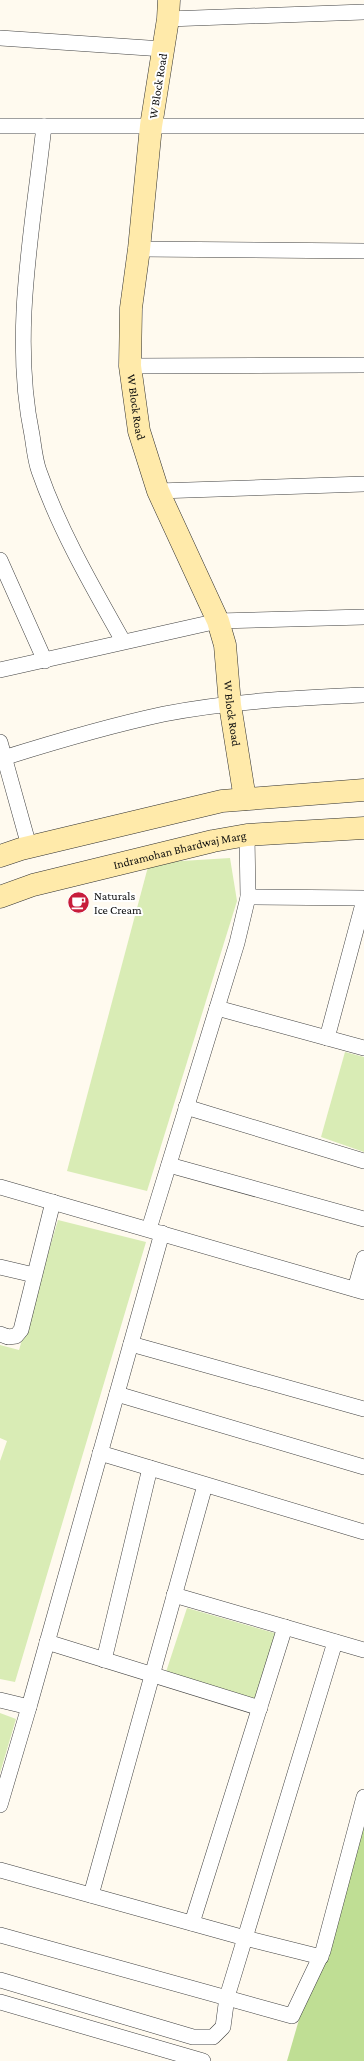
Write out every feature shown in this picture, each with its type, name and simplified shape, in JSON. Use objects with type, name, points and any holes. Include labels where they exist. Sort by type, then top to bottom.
[{"type":"street","points":[[169,9],[364,12]]},
{"type":"street","name":"W Block Road","points":[[169,9],[152,126],[140,250],[131,308],[130,366],[139,431],[158,491],[218,621],[225,644],[230,705],[244,799]]},
{"type":"street","points":[[0,38],[163,49]]},
{"type":"street","points":[[0,126],[364,126]]},
{"type":"street","points":[[44,126],[25,296],[22,358],[26,408],[38,469],[64,535],[123,641]]},
{"type":"street","points":[[140,250],[364,252]]},
{"type":"street","points":[[130,366],[364,365]]},
{"type":"street","points":[[158,491],[364,484]]},
{"type":"street","points":[[0,560],[45,661]]},
{"type":"street","points":[[0,670],[45,661],[123,641],[218,621],[364,617]]},
{"type":"street","points":[[2,758],[74,736],[150,718],[230,705],[299,698],[364,695]]},
{"type":"street","points":[[0,742],[2,758],[29,846]]},
{"type":"street","points":[[0,856],[29,846],[222,801],[364,790]]},
{"type":"street","name":"Indramohan Bhardwaj Marg","points":[[0,897],[40,883],[213,841],[247,835],[364,828]]},
{"type":"street","points":[[0,1805],[131,1344],[169,1164],[237,943],[248,897],[247,835]]},
{"type":"street","points":[[248,897],[364,899],[360,933],[327,1038]]},
{"type":"street","points":[[217,1008],[364,1048]]},
{"type":"street","points":[[186,1107],[364,1161]]},
{"type":"street","points":[[169,1164],[364,1219]]},
{"type":"street","points":[[0,1187],[359,1290],[364,1258]]},
{"type":"street","points":[[0,1334],[8,1337],[16,1336],[21,1330],[53,1202]]},
{"type":"street","points":[[0,1267],[34,1276]]},
{"type":"street","points":[[131,1344],[364,1409]]},
{"type":"street","points":[[117,1394],[364,1467]]},
{"type":"street","points":[[100,1453],[364,1532]]},
{"type":"street","points":[[104,1660],[150,1468]]},
{"type":"street","points":[[91,1895],[205,1485]]},
{"type":"street","points":[[174,1595],[364,1650]]},
{"type":"street","points":[[192,1923],[285,1628]]},
{"type":"street","points":[[47,1642],[152,1676],[260,1708]]},
{"type":"street","points":[[0,1980],[194,2037],[213,2037],[223,2027],[227,1997],[335,1642]]},
{"type":"street","points":[[0,1700],[29,1707]]},
{"type":"street","points":[[0,1935],[292,2016],[321,1957],[364,1797]]},
{"type":"street","points":[[0,1870],[245,1938],[321,1957]]},
{"type":"street","points":[[0,2002],[203,2061]]},
{"type":"green space","points":[[230,858],[237,901],[147,1191],[67,1171],[149,863]]},
{"type":"green space","points":[[345,1052],[364,1057],[364,1152],[321,1137]]},
{"type":"green space","points":[[58,1220],[146,1242],[15,1682],[0,1679],[0,1461],[7,1441],[0,1438],[0,1345],[19,1350]]},
{"type":"green space","points":[[187,1608],[278,1634],[257,1700],[165,1675]]},
{"type":"green space","points":[[0,1713],[16,1719],[0,1773]]},
{"type":"green space","points":[[364,1795],[364,2061],[287,2061]]},
{"type":"place","name":"Naturals Ice Cream","points":[[79,903]]}]
